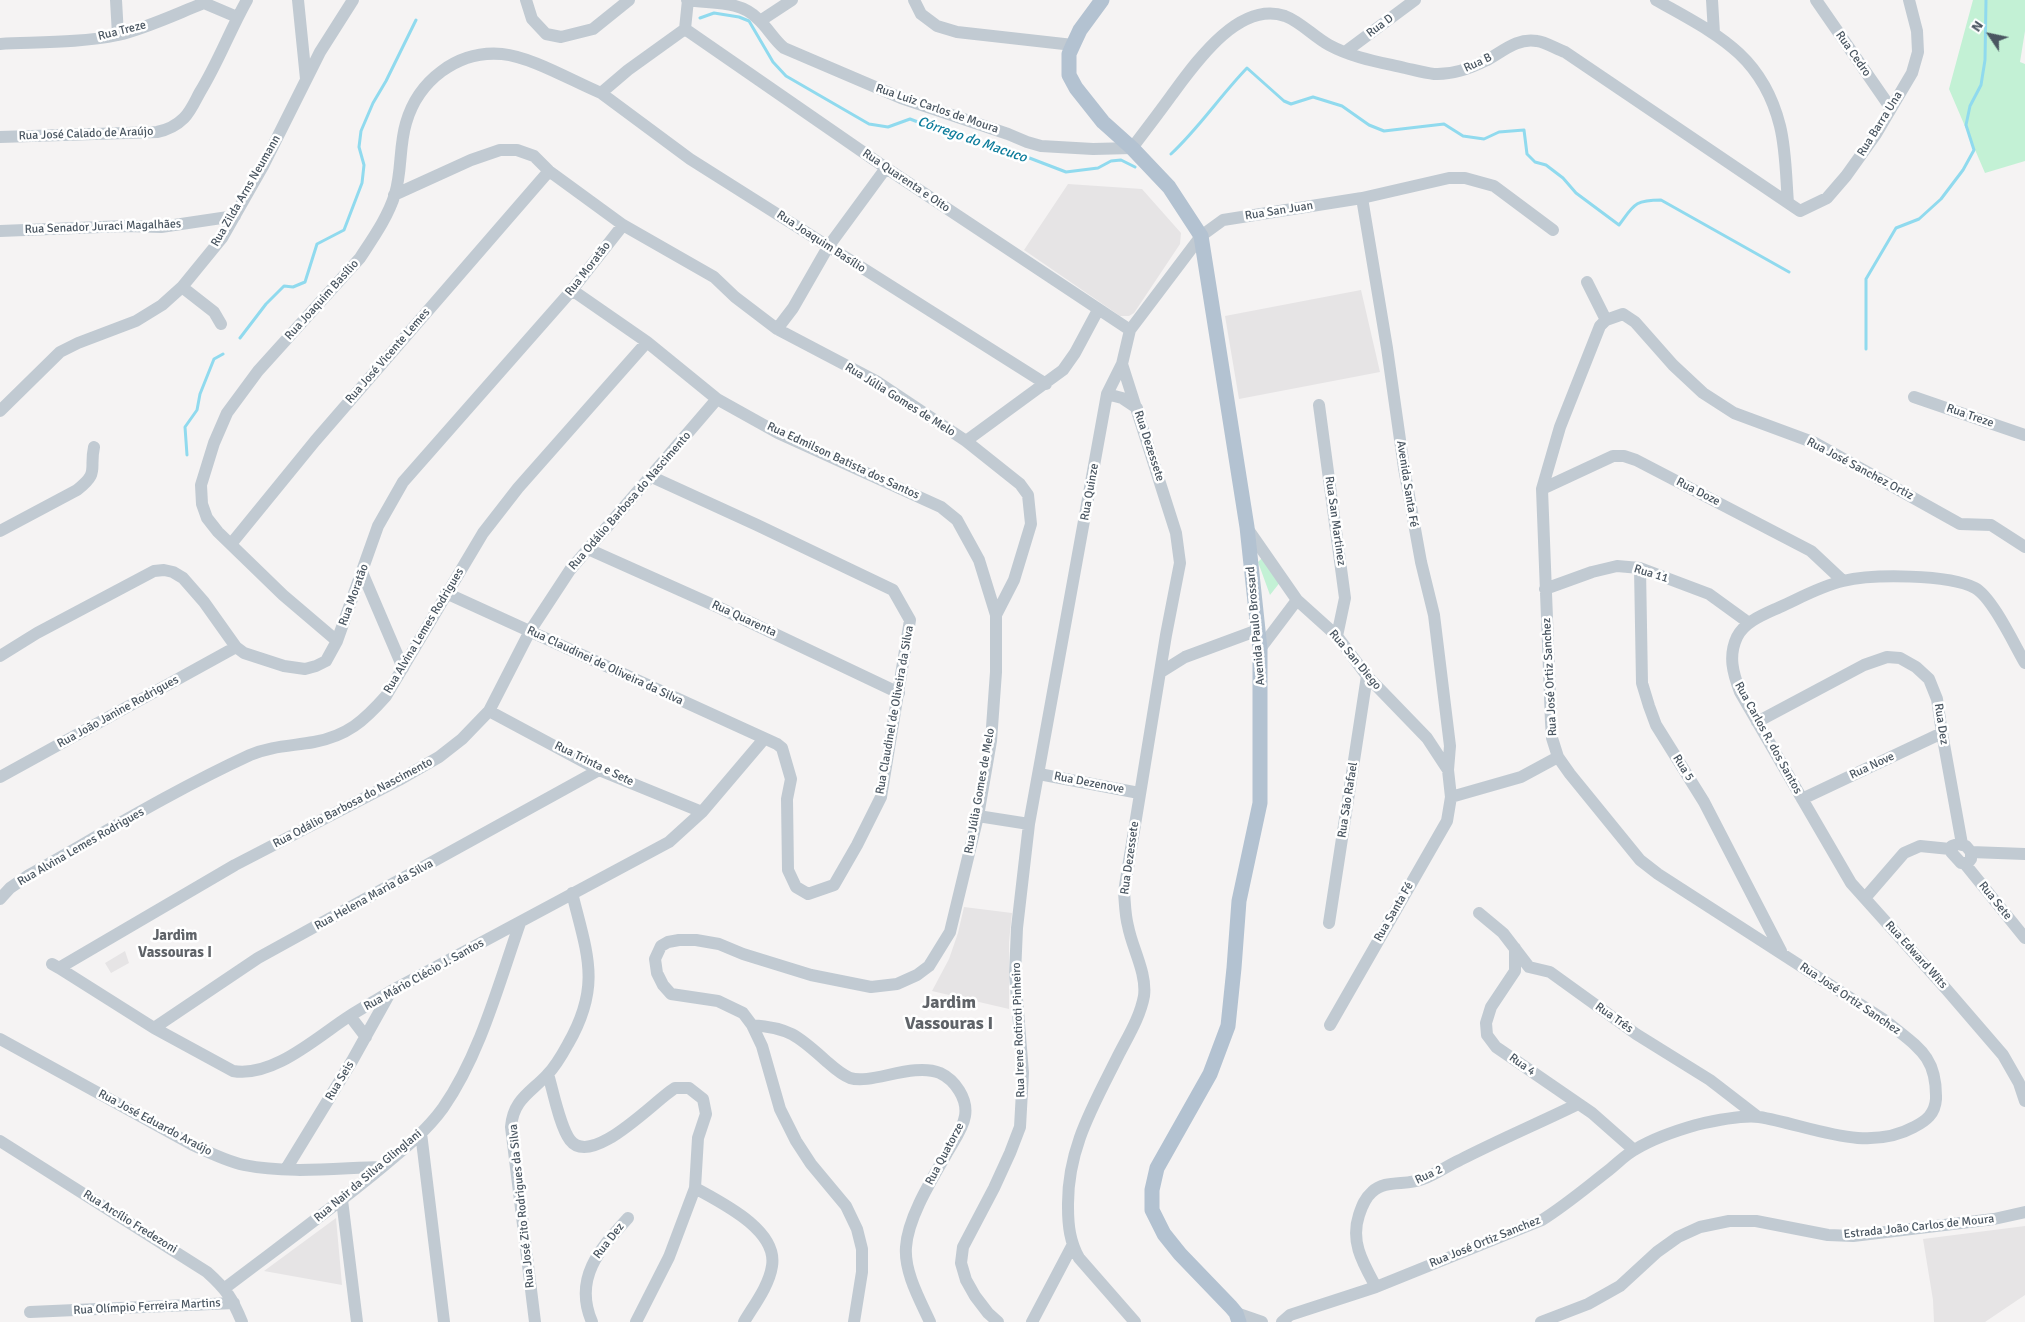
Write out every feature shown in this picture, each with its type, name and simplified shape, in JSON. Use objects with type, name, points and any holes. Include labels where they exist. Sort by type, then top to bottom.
[{"type":"main road","name":"Avenida Paulo Brossard","points":[[1102,0],[1080,30],[1069,54],[1069,75],[1076,88],[1103,122],[1132,148],[1169,187],[1201,236],[1247,527],[1260,649],[1260,803],[1239,901],[1228,1026],[1210,1074],[1157,1168],[1152,1190],[1152,1210],[1164,1234],[1237,1317]]},
{"type":"street","points":[[116,0],[118,34]]},
{"type":"street","name":"Rua José Calado de Araújo","points":[[0,137],[157,132],[170,129],[183,119],[188,112],[210,75],[237,18],[248,0]]},
{"type":"street","points":[[298,0],[306,79]]},
{"type":"street","name":"Rua Zilda Arns Neumann","points":[[0,411],[60,352],[78,343],[141,319],[162,305],[182,287],[210,254],[235,216],[263,166],[320,52],[353,0]]},
{"type":"street","points":[[526,0],[532,19],[546,34],[561,37],[593,29],[622,2]]},
{"type":"street","points":[[601,93],[628,70],[685,29],[688,0]]},
{"type":"street","name":"Rua Luiz Carlos de Moura","points":[[688,0],[736,4],[751,11],[775,41],[798,55],[900,98],[1027,142],[1041,146],[1093,149],[1132,148]]},
{"type":"street","points":[[760,20],[792,0]]},
{"type":"street","points":[[914,0],[921,14],[937,26],[957,32],[1073,45]]},
{"type":"street","name":"Rua D","points":[[1345,52],[1414,0]]},
{"type":"street","points":[[1656,0],[1714,33],[1757,72],[1771,96],[1781,128],[1788,203]]},
{"type":"street","points":[[1712,0],[1714,33]]},
{"type":"street","name":"Rua Cedro","points":[[1816,0],[1890,107]]},
{"type":"street","name":"Rua Barra Una","points":[[1788,203],[1800,211],[1827,198],[1846,176],[1876,134],[1890,107],[1912,73],[1918,52],[1917,31],[1909,0]]},
{"type":"street","name":"Rua Treze","points":[[0,44],[81,40],[118,34],[148,25],[204,2],[237,18]]},
{"type":"street","name":"Rua B","points":[[1132,148],[1202,53],[1227,29],[1253,15],[1273,11],[1287,16],[1330,45],[1345,52],[1368,60],[1434,74],[1467,70],[1486,61],[1505,48],[1522,42],[1536,40],[1565,52],[1788,203]]},
{"type":"street","name":"Rua Quarenta e Oito","points":[[685,29],[886,168],[1130,330]]},
{"type":"street","name":"Rua Joaquim Basílio","points":[[337,641],[283,595],[218,532],[207,518],[202,504],[202,486],[214,443],[228,413],[258,371],[360,258],[380,225],[394,195],[406,122],[428,83],[454,62],[467,57],[502,54],[536,64],[601,93],[690,158],[1046,384]]},
{"type":"street","name":"Rua Júlia Gomes de Melo","points":[[394,195],[472,160],[500,150],[517,150],[534,156],[549,171],[623,225],[714,277],[754,312],[777,329],[876,381],[966,441],[1020,484],[1028,495],[1031,524],[1022,558],[1014,580],[996,615],[996,672],[991,741],[978,816],[950,932],[929,966],[917,975],[897,984],[871,987],[811,976],[743,954],[719,944],[696,940],[679,940],[661,946],[655,959],[657,972],[666,990],[671,994],[718,1001],[743,1013],[752,1025],[762,1046],[780,1109],[796,1141],[811,1164],[846,1206],[856,1229],[862,1249],[862,1272],[854,1322]]},
{"type":"street","points":[[777,329],[793,308],[828,247],[886,168]]},
{"type":"street","name":"Rua José Vicente Lemes","points":[[230,544],[315,441],[549,171]]},
{"type":"street","name":"Rua San Juan","points":[[1201,236],[1223,220],[1362,198],[1449,178],[1465,178],[1494,186],[1553,230]]},
{"type":"street","name":"Avenida Santa Fé","points":[[1362,198],[1387,348],[1404,468],[1421,562],[1434,615],[1450,746],[1448,770]]},
{"type":"street","name":"Rua Senador Juraci Magalhães","points":[[0,231],[126,226],[161,227],[235,216]]},
{"type":"street","name":"Rua Moratão","points":[[0,656],[38,633],[154,571],[164,570],[173,572],[183,578],[204,602],[236,647],[244,653],[284,666],[305,669],[316,666],[326,660],[337,641],[378,526],[403,482],[572,290],[623,225]]},
{"type":"street","name":"Rua Quinze","points":[[1039,774],[1107,394],[1122,364],[1130,330],[1201,236]]},
{"type":"street","points":[[1587,282],[1606,320]]},
{"type":"street","points":[[182,287],[214,312],[220,324]]},
{"type":"street","name":"Rua Edmilson Batista dos Santos","points":[[572,290],[647,342],[717,399],[778,433],[941,507],[957,520],[979,560],[996,615]]},
{"type":"street","points":[[966,441],[1063,370],[1075,353],[1098,310]]},
{"type":"street","name":"Rua José Sanchez Ortiz","points":[[1606,320],[1623,314],[1635,322],[1672,365],[1703,393],[1734,413],[1815,443],[1960,524],[1991,525],[2025,546]]},
{"type":"street","name":"Rua José Ortiz Sanchez","points":[[1282,1322],[1290,1315],[1376,1287],[1542,1220],[1562,1207],[1634,1150],[1658,1138],[1696,1125],[1758,1117],[1822,1133],[1864,1138],[1884,1137],[1905,1132],[1928,1120],[1936,1103],[1936,1081],[1932,1065],[1920,1048],[1886,1021],[1658,874],[1640,860],[1570,774],[1558,756],[1552,738],[1542,489],[1560,427],[1595,336],[1600,326],[1606,320]]},
{"type":"street","name":"Rua Alvina Lemes Rodrigues","points":[[0,898],[10,888],[29,875],[177,792],[236,762],[267,749],[331,738],[357,725],[368,716],[386,696],[483,533],[518,488],[647,342]]},
{"type":"street","name":"Rua Dezessete","points":[[1122,364],[1176,533],[1180,563],[1164,644],[1124,892],[1128,926],[1143,977],[1144,993],[1141,1008],[1133,1027],[1102,1087],[1076,1144],[1067,1188],[1068,1224],[1072,1246],[1079,1258],[1136,1322]]},
{"type":"street","points":[[1107,394],[1122,398],[1137,408]]},
{"type":"street","name":"Rua Treze","points":[[1914,397],[2025,435]]},
{"type":"street","name":"Rua Odálio Barbosa do Nascimento","points":[[56,966],[235,865],[439,757],[462,739],[489,711],[530,631],[570,570],[652,477],[717,399]]},
{"type":"street","name":"Rua San Martinez","points":[[1319,405],[1345,598],[1337,636]]},
{"type":"street","points":[[0,531],[87,483],[93,474],[94,466],[91,459],[94,447]]},
{"type":"street","name":"Rua Doze","points":[[1542,489],[1602,460],[1614,456],[1624,456],[1636,460],[1811,551],[1843,581]]},
{"type":"street","name":"Rua Claudinel de Oliveira da Silva","points":[[652,477],[893,590],[910,620],[881,797],[840,876],[834,885],[824,890],[808,894],[796,887],[788,870],[787,799],[791,779],[782,748],[764,739]]},
{"type":"street","name":"Rua San Diego","points":[[1247,527],[1297,600],[1337,636],[1367,676],[1427,738],[1448,770],[1450,797]]},
{"type":"street","name":"Rua Quarenta","points":[[588,549],[720,608],[899,693]]},
{"type":"street","name":"Rua 11","points":[[1545,589],[1592,572],[1617,566],[1640,568],[1709,594],[1749,623]]},
{"type":"street","name":"Rua 5","points":[[1640,568],[1642,683],[1656,725],[1704,802],[1782,953]]},
{"type":"street","points":[[362,572],[402,668]]},
{"type":"street","name":"Rua Carlos R. dos Santos","points":[[1865,898],[1851,883],[1740,692],[1732,672],[1733,652],[1738,636],[1752,620],[1820,589],[1843,581],[1900,576],[1960,582],[1976,589],[2009,632],[2025,663]]},
{"type":"street","name":"Rua Claudinei de Oliveira da Silva","points":[[446,593],[764,739]]},
{"type":"street","points":[[1260,649],[1297,600]]},
{"type":"street","points":[[1160,672],[1185,657],[1258,630]]},
{"type":"street","points":[[1164,644],[1185,657]]},
{"type":"street","name":"Rua João Janine Rodrigues","points":[[0,777],[236,647]]},
{"type":"street","name":"Rua Dez","points":[[1757,722],[1864,665],[1887,657],[1900,658],[1916,667],[1929,679],[1937,699],[1961,848]]},
{"type":"street","name":"Rua São Rafael","points":[[1329,923],[1367,676]]},
{"type":"street","name":"Rua Trinta e Sete","points":[[489,711],[599,770],[702,812]]},
{"type":"street","name":"Rua Nove","points":[[1802,799],[1942,733]]},
{"type":"street","name":"Rua Mário Clécio J. Santos","points":[[56,966],[154,1028],[234,1071],[246,1073],[267,1067],[297,1052],[391,991],[669,842],[702,812],[764,739]]},
{"type":"street","points":[[1450,797],[1521,777],[1558,756]]},
{"type":"street","name":"Rua Helena Maria da Silva","points":[[154,1028],[258,958],[599,770]]},
{"type":"street","name":"Rua Dezenove","points":[[1039,774],[1139,793]]},
{"type":"street","name":"Rua Irene Rotiroti Pinheiro","points":[[998,1322],[988,1313],[975,1296],[966,1280],[961,1264],[963,1247],[994,1188],[1020,1127],[1023,1073],[1015,974],[1017,928],[1029,824],[1039,774]]},
{"type":"street","name":"Rua Santa Fé","points":[[1330,1025],[1446,820],[1450,797]]},
{"type":"street","points":[[978,816],[1029,824]]},
{"type":"street","points":[[1865,898],[1904,853],[1920,846],[2025,854]]},
{"type":"street","points":[[1961,848],[1970,861],[1965,864],[1953,856],[1961,848]]},
{"type":"street","name":"Rua Sete","points":[[1965,864],[2025,938]]},
{"type":"street","name":"Rua José Zito Rodrigues da Silva","points":[[534,1322],[511,1127],[515,1109],[521,1100],[557,1064],[585,1010],[590,978],[588,960],[572,893]]},
{"type":"street","name":"Rua Edward Wits","points":[[1865,898],[1948,990],[2002,1055],[2019,1083],[2025,1101]]},
{"type":"street","name":"Rua Três","points":[[1480,913],[1503,933],[1529,967],[1550,972],[1636,1034],[1710,1080],[1758,1117]]},
{"type":"street","name":"Rua Nair da Silva Glinglani","points":[[225,1288],[342,1200],[382,1167],[421,1133],[443,1108],[473,1051],[520,923]]},
{"type":"street","name":"Rua 4","points":[[1515,948],[1515,972],[1491,1007],[1486,1023],[1487,1035],[1496,1047],[1592,1113],[1634,1150]]},
{"type":"street","name":"Rua Seis","points":[[286,1169],[366,1037],[391,991]]},
{"type":"street","points":[[350,1016],[366,1037]]},
{"type":"street","name":"Rua Quatorze","points":[[752,1025],[793,1033],[840,1073],[852,1078],[900,1072],[938,1072],[949,1078],[959,1090],[965,1103],[965,1116],[960,1130],[926,1190],[908,1234],[906,1248],[913,1283],[930,1322]]},
{"type":"street","name":"Rua José Eduardo Araújo","points":[[0,1039],[191,1144],[219,1157],[243,1164],[286,1169],[382,1167]]},
{"type":"street","points":[[548,1074],[560,1118],[569,1140],[579,1146],[589,1147],[612,1138],[676,1088],[689,1088],[703,1099],[706,1114],[698,1138],[695,1188],[669,1257],[636,1322]]},
{"type":"street","name":"Rua 2","points":[[1376,1287],[1359,1254],[1356,1240],[1356,1224],[1363,1203],[1372,1192],[1381,1185],[1410,1183],[1422,1179],[1578,1104]]},
{"type":"street","points":[[421,1133],[444,1322]]},
{"type":"street","name":"Rua Arcílio Fredezoni","points":[[0,1140],[207,1272],[225,1288],[242,1322]]},
{"type":"street","points":[[695,1188],[720,1201],[761,1231],[769,1243],[772,1267],[765,1286],[744,1322]]},
{"type":"street","points":[[342,1200],[357,1322]]},
{"type":"street","name":"Estrada João Carlos de Moura","points":[[1541,1322],[1588,1304],[1620,1286],[1657,1252],[1678,1237],[1700,1228],[1729,1221],[1756,1221],[1828,1235],[1853,1236],[1994,1219],[2025,1212]]},
{"type":"street","name":"Rua Dez","points":[[592,1322],[585,1296],[587,1277],[595,1257],[628,1218]]},
{"type":"street","points":[[1032,1322],[1072,1246]]},
{"type":"street","name":"Rua Olímpio Ferreira Martins","points":[[30,1312],[234,1303]]},
{"type":"street","points":[[1237,1317],[1262,1322]]},
{"type":"shaded area","points":[[1068,184],[1142,189],[1181,233],[1180,244],[1134,313],[1129,316],[1120,316],[1024,250]]},
{"type":"shaded area","points":[[1361,290],[1380,372],[1239,399],[1225,316]]},
{"type":"shaded area","points":[[964,907],[1012,913],[1009,942],[1009,1009],[932,991],[949,959]]},
{"type":"shaded area","points":[[125,951],[129,963],[111,973],[105,963]]},
{"type":"shaded area","points":[[336,1218],[342,1285],[264,1271]]},
{"type":"shaded area","points":[[2025,1226],[2025,1295],[1985,1322],[1934,1322],[1933,1300],[1923,1239]]},
{"type":"green space","points":[[1973,0],[2025,0],[2025,31],[2020,62],[2025,64],[2025,161],[1985,173],[1949,89]]},
{"type":"green space","points":[[1263,557],[1281,581],[1270,595],[1258,562]]},
{"type":"waterway","points":[[1866,349],[1866,279],[1896,228],[1919,219],[1941,199],[1963,170],[1974,150],[1966,125],[1970,106],[1981,85],[1985,60],[1986,0]]},
{"type":"waterway","name":"Córrego do Macuco","points":[[700,18],[714,13],[739,17],[749,21],[773,62],[786,76],[869,124],[888,127],[910,119],[947,133],[1019,154],[1066,172],[1098,168],[1111,161],[1121,160],[1135,167]]},
{"type":"waterway","name":"Córrego do Macuco","points":[[240,338],[266,304],[284,286],[293,287],[305,282],[317,244],[344,230],[362,183],[364,165],[359,147],[361,131],[373,103],[416,20]]},
{"type":"waterway","points":[[1171,154],[1191,134],[1247,68],[1284,101],[1291,104],[1313,97],[1342,106],[1369,125],[1384,131],[1444,124],[1463,136],[1484,139],[1499,132],[1524,130],[1527,154],[1535,162],[1546,165],[1563,178],[1576,193],[1619,225],[1636,205],[1645,201],[1661,200],[1789,272]]},
{"type":"waterway","points":[[187,455],[185,427],[197,410],[200,394],[214,359],[223,354]]},
{"type":"district","name":"Jardim Vassouras I","points":[[175,944]]},
{"type":"district","name":"Jardim Vassouras I","points":[[949,1013]]}]
